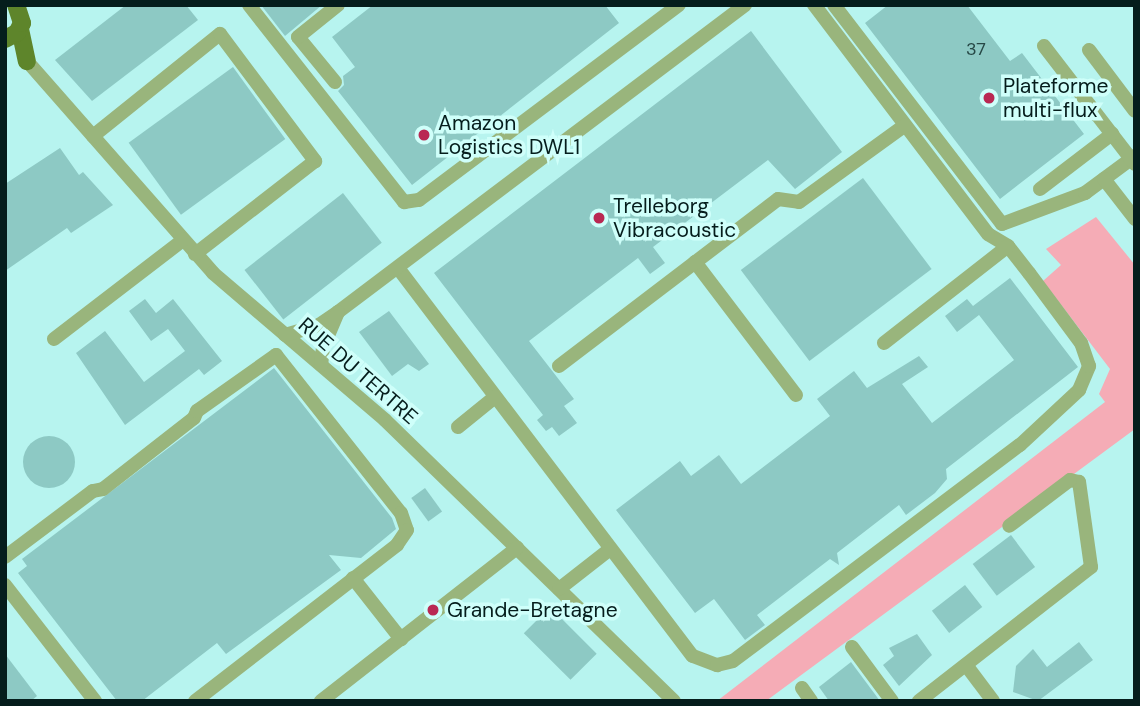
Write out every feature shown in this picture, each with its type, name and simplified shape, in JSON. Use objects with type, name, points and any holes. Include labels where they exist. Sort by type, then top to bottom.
[{"type":"main road","points":[[21,13],[5,41],[27,61]]},
{"type":"main road","points":[[21,13],[27,61]]},
{"type":"street","points":[[248,5],[389,187],[404,202],[419,200],[677,6]]},
{"type":"street","points":[[335,82],[298,37],[338,5]]},
{"type":"street","points":[[285,335],[338,312],[745,5]]},
{"type":"street","points":[[398,268],[693,656],[717,665],[733,661],[891,546],[1020,445],[1087,378],[1089,366],[1081,343],[1008,246],[988,234],[814,5]]},
{"type":"street","points":[[834,5],[997,221],[1010,224],[1085,193],[1133,160],[1044,46]]},
{"type":"street","points":[[93,136],[220,34],[315,161],[195,254]]},
{"type":"street","points":[[1089,50],[1135,111]]},
{"type":"street","name":"RUE DU TERTRE","points":[[27,61],[195,254],[321,365],[517,548],[674,701]]},
{"type":"street","points":[[559,366],[778,200],[799,202],[904,126]]},
{"type":"street","points":[[1040,189],[1112,134]]},
{"type":"street","points":[[1104,179],[1135,219]]},
{"type":"street","points":[[54,340],[183,240]]},
{"type":"street","points":[[884,343],[1008,246]]},
{"type":"street","points":[[695,262],[796,395]]},
{"type":"street","points":[[321,365],[323,347],[338,312]]},
{"type":"street","points":[[5,557],[93,491],[103,489],[194,418],[197,411],[276,355],[406,522],[397,545],[195,701]]},
{"type":"street","points":[[458,427],[495,397]]},
{"type":"street","points":[[919,701],[1091,567],[1079,482],[1070,480],[1009,526]]},
{"type":"street","points":[[321,701],[517,548]]},
{"type":"street","points":[[559,589],[610,549]]},
{"type":"street","points":[[353,578],[401,639]]},
{"type":"street","points":[[5,585],[95,701]]},
{"type":"street","points":[[852,647],[892,701]]},
{"type":"street","points":[[966,665],[993,701]]},
{"type":"street","points":[[802,688],[811,701]]},
{"type":"shaded area","points":[[1096,217],[1135,265],[1135,429],[766,701],[717,701],[1105,402],[1099,394],[1110,369],[1043,281],[1061,265],[1046,249]]},
{"type":"building","points":[[126,5],[186,5],[198,20],[92,101],[55,60]]},
{"type":"building","points":[[261,5],[322,5],[285,36]]},
{"type":"building","name":"Amazon Logistics DWL1","points":[[373,5],[605,5],[619,23],[412,185],[338,91],[344,85],[343,76],[355,67],[332,37]]},
{"type":"building","name":"Plateforme multi-flux","points":[[888,5],[967,5],[1010,61],[1022,53],[1084,134],[1000,199],[865,23]]},
{"type":"building","name":"Trelleborg Vibracoustic","points":[[751,31],[842,152],[795,189],[768,160],[653,247],[665,263],[650,274],[638,258],[529,341],[574,399],[564,406],[577,423],[559,436],[552,427],[546,431],[537,420],[543,415],[434,273]]},
{"type":"building","points":[[233,67],[285,139],[181,215],[129,143]]},
{"type":"building","points":[[60,148],[79,175],[83,172],[113,205],[71,233],[67,228],[5,271],[5,184]]},
{"type":"building","name":"Trelleborg Vibracoustic","points":[[863,178],[932,269],[809,361],[741,270]]},
{"type":"building","points":[[343,193],[382,243],[283,320],[244,270]]},
{"type":"building","points":[[1010,278],[1078,367],[946,469],[947,479],[935,493],[906,515],[899,505],[837,553],[839,565],[830,559],[757,615],[765,625],[745,640],[714,599],[695,613],[616,510],[680,461],[691,476],[719,455],[741,484],[830,416],[817,399],[854,371],[867,388],[919,356],[928,367],[902,384],[932,423],[1014,360],[979,315],[957,332],[945,316],[967,299],[973,306]]},
{"type":"building","points":[[145,299],[156,313],[173,299],[222,361],[204,375],[199,369],[125,425],[76,353],[105,331],[144,382],[185,351],[168,329],[151,341],[129,311]]},
{"type":"building","points":[[389,311],[429,364],[419,371],[408,364],[392,376],[359,332]]},
{"type":"building","points":[[274,368],[392,518],[396,529],[361,558],[329,555],[341,570],[226,654],[217,643],[142,701],[117,701],[18,573],[27,566],[22,559]]},
{"type":"building","points":[[49,436],[59,438],[67,444],[73,452],[73,472],[67,480],[59,486],[49,488],[39,486],[31,480],[25,472],[23,462],[25,452],[31,444],[39,438]]},
{"type":"building","points":[[425,488],[442,511],[428,521],[411,498]]},
{"type":"building","points":[[1011,535],[1035,567],[997,596],[973,564]]},
{"type":"building","points":[[965,585],[982,607],[949,633],[932,611]]},
{"type":"building","points":[[550,607],[597,654],[571,680],[524,633]]},
{"type":"building","points":[[917,634],[932,655],[899,686],[883,665],[894,656],[889,648]]},
{"type":"building","points":[[1079,642],[1093,660],[1038,701],[1013,692],[1016,666],[1033,649],[1047,667]]},
{"type":"building","points":[[5,654],[37,696],[31,701],[5,701]]},
{"type":"building","points":[[851,662],[880,701],[829,701],[819,687]]},
{"type":"place","name":"Plateforme multi-flux","points":[[989,98]]},
{"type":"place","name":"Amazon Logistics DWL1","points":[[424,135]]},
{"type":"place","name":"Trelleborg Vibracoustic","points":[[599,218]]},
{"type":"place","name":"Grande-Bretagne","points":[[433,610]]}]
